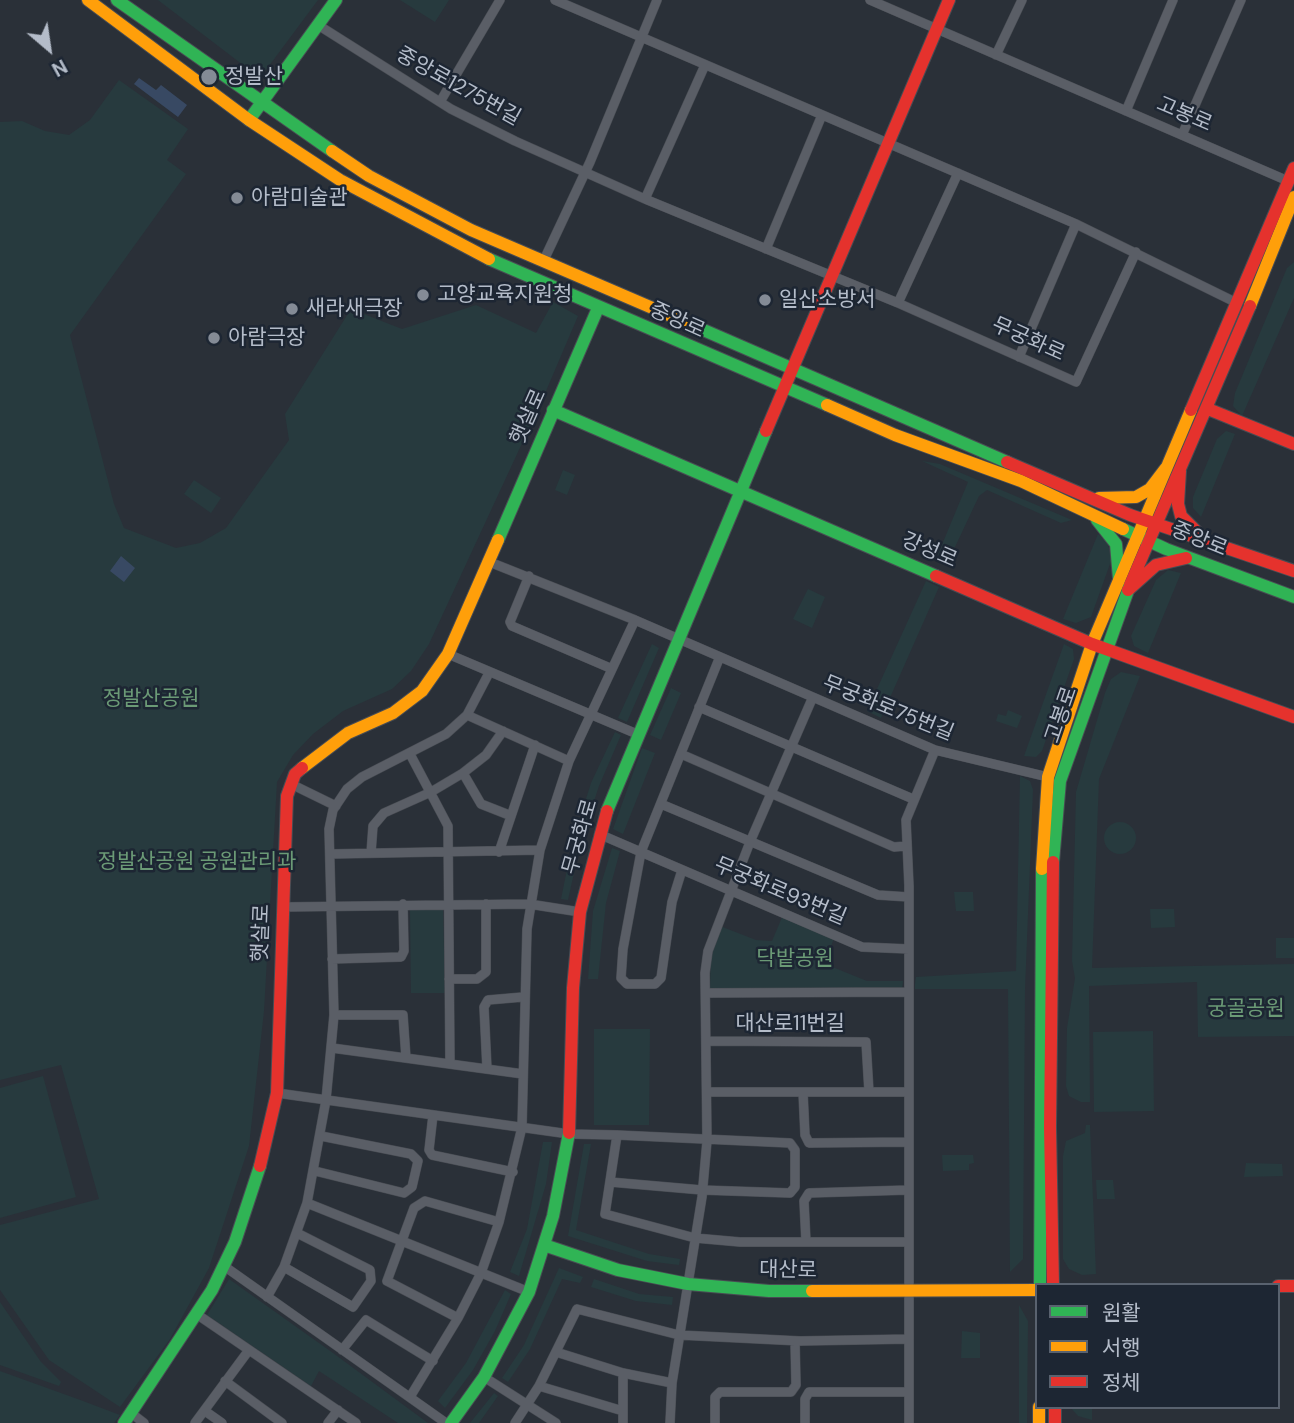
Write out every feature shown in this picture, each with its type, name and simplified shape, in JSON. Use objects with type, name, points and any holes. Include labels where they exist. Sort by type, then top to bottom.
[{"type":"main road","name":"중앙로","points":[[88,0],[249,120],[379,203],[481,256],[895,435],[1021,481],[1189,558],[1294,597]]},
{"type":"main road","points":[[249,120],[336,0]]},
{"type":"main road","name":"무궁화로","points":[[449,1423],[484,1377],[509,1335],[528,1292],[553,1216],[569,1133],[573,988],[580,912],[599,834],[637,734],[949,0]]},
{"type":"main road","name":"중앙로","points":[[123,2],[261,104],[369,176],[471,230],[1149,522],[1294,571]]},
{"type":"main road","name":"고봉로","points":[[1149,522],[1166,468],[1294,168]]},
{"type":"main road","name":"고봉로","points":[[1040,1283],[1039,982],[1042,853],[1048,777],[1092,644],[1119,579],[1180,471],[1294,197]]},
{"type":"main road","name":"햇살로","points":[[127,1418],[198,1315],[223,1266],[257,1177],[277,1093],[284,834],[287,796],[295,774],[323,749],[348,733],[393,713],[422,691],[448,654],[598,307]]},
{"type":"main road","points":[[1208,409],[1294,444]]},
{"type":"main road","name":"강성로","points":[[553,410],[1092,644],[1294,717]]},
{"type":"main road","points":[[1088,496],[1136,497],[1150,489],[1166,468]]},
{"type":"main road","points":[[1180,471],[1178,503],[1181,516],[1207,541]]},
{"type":"main road","points":[[1091,513],[1116,544],[1119,579]]},
{"type":"main road","name":"고봉로","points":[[1053,1283],[1050,1127],[1056,820],[1060,781],[1128,590],[1142,537]]},
{"type":"main road","points":[[1128,590],[1156,565],[1189,558]]},
{"type":"main road","name":"대산로","points":[[544,1245],[618,1270],[688,1284],[769,1291],[1035,1290]]},
{"type":"street","points":[[440,102],[500,0]]},
{"type":"street","points":[[555,0],[888,146],[1017,198],[1136,252],[1237,303]]},
{"type":"street","points":[[543,262],[585,172],[657,0]]},
{"type":"street","points":[[870,0],[996,55],[1022,0]]},
{"type":"street","points":[[1126,111],[1173,0]]},
{"type":"street","points":[[1182,135],[1241,0]]},
{"type":"street","name":"중앙로1275번길","points":[[318,25],[440,102],[585,172]]},
{"type":"street","name":"고봉로","points":[[996,55],[1288,181]]},
{"type":"street","points":[[645,200],[705,65]]},
{"type":"street","points":[[766,249],[822,115]]},
{"type":"street","name":"무궁화로","points":[[585,172],[645,200],[898,303],[1076,382],[1136,252]]},
{"type":"street","points":[[898,303],[958,173]]},
{"type":"street","points":[[1018,357],[1076,225]]},
{"type":"street","name":"무궁화로75번길","points":[[487,561],[635,620],[719,659],[935,750],[1048,777]]},
{"type":"street","points":[[529,576],[512,626],[610,668]]},
{"type":"street","points":[[410,1397],[458,1318],[481,1273],[499,1222],[522,1127],[523,997],[529,904],[540,850],[569,761],[610,668],[635,620]]},
{"type":"street","points":[[448,654],[589,716],[637,734]]},
{"type":"street","points":[[682,870],[672,902],[662,978],[655,984],[627,984],[621,978],[631,898],[641,852],[719,659]]},
{"type":"street","points":[[267,1297],[284,1267],[297,1233],[315,1171],[321,1136],[334,1015],[329,830],[336,806],[347,789],[362,777],[446,734],[467,715],[489,673]]},
{"type":"street","name":"대산로11번길","points":[[670,1423],[672,1383],[707,1141],[708,951],[750,842],[812,699]]},
{"type":"street","points":[[699,707],[913,799]]},
{"type":"street","points":[[467,715],[569,761]]},
{"type":"street","points":[[371,853],[370,840],[378,819],[391,808],[431,792],[463,772],[486,755],[503,731]]},
{"type":"street","points":[[499,852],[509,815],[535,745]]},
{"type":"street","points":[[909,1423],[909,949],[905,820],[935,750]]},
{"type":"street","points":[[410,754],[448,826],[450,1064]]},
{"type":"street","points":[[681,754],[894,847],[906,846]]},
{"type":"street","points":[[463,772],[481,804],[509,815]]},
{"type":"street","points":[[292,784],[336,806]]},
{"type":"street","points":[[661,804],[877,895],[908,897]]},
{"type":"street","name":"무궁화로93번길","points":[[599,834],[862,947],[909,949]]},
{"type":"street","points":[[331,854],[540,850]]},
{"type":"street","points":[[332,959],[401,957],[404,951],[402,904]]},
{"type":"street","points":[[449,979],[477,979],[486,971],[486,904]]},
{"type":"street","points":[[283,906],[529,904],[580,912]]},
{"type":"street","name":"대산로11번길","points":[[706,993],[908,992]]},
{"type":"street","points":[[487,1069],[484,1007],[488,1000],[523,997]]},
{"type":"street","points":[[334,1015],[404,1015],[406,1058]]},
{"type":"street","name":"대산로11번길","points":[[707,1041],[866,1042],[869,1092]]},
{"type":"street","points":[[332,1048],[523,1074]]},
{"type":"street","points":[[803,1092],[805,1135],[809,1143],[908,1142]]},
{"type":"street","points":[[277,1093],[569,1133],[790,1143],[794,1150],[795,1188],[790,1193],[702,1190],[610,1181]]},
{"type":"street","points":[[707,1093],[908,1093]]},
{"type":"street","points":[[433,1115],[429,1150],[432,1155],[513,1172]]},
{"type":"street","points":[[617,1135],[605,1214],[695,1238],[740,1242],[909,1242]]},
{"type":"street","points":[[315,1171],[404,1193],[410,1191],[418,1161],[415,1157],[321,1136]]},
{"type":"street","points":[[806,1242],[804,1201],[808,1193],[908,1190]]},
{"type":"street","points":[[458,1318],[387,1281],[414,1208],[425,1200],[499,1222]]},
{"type":"street","points":[[307,1203],[528,1292]]},
{"type":"street","points":[[284,1267],[353,1307],[357,1306],[373,1275],[370,1270],[297,1233]]},
{"type":"street","points":[[223,1266],[449,1423]]},
{"type":"street","points":[[515,1423],[539,1386],[577,1308],[679,1335],[795,1340],[909,1339]]},
{"type":"street","points":[[198,1315],[356,1423]]},
{"type":"street","points":[[342,1350],[366,1321],[433,1361]]},
{"type":"street","points":[[715,1423],[715,1397],[720,1392],[791,1392],[796,1385],[795,1340]]},
{"type":"street","points":[[195,1423],[248,1350]]},
{"type":"street","points":[[556,1352],[623,1373],[672,1383]]},
{"type":"street","points":[[623,1373],[623,1423]]},
{"type":"street","points":[[484,1377],[556,1423]]},
{"type":"street","points":[[225,1381],[282,1423]]},
{"type":"street","points":[[539,1386],[623,1410]]},
{"type":"street","points":[[805,1423],[804,1399],[809,1392],[908,1392]]},
{"type":"street","points":[[328,1423],[338,1410]]},
{"type":"street","points":[[205,1411],[222,1423]]},
{"type":"street","points":[[127,1418],[144,1423]]},
{"type":"green space","points":[[158,0],[318,0],[260,78]]},
{"type":"green space","points":[[400,0],[449,0],[435,22]]},
{"type":"green space","name":"정발산공원","points":[[119,80],[188,129],[167,160],[186,174],[70,335],[114,504],[124,528],[176,548],[200,543],[226,528],[289,440],[285,414],[351,309],[402,329],[476,305],[536,333],[553,302],[578,316],[429,644],[411,671],[392,689],[343,711],[313,734],[293,755],[277,782],[264,1011],[249,1146],[209,1268],[170,1339],[120,1407],[49,1360],[0,1290],[0,1225],[99,1199],[61,1065],[0,1080],[0,122],[22,121],[45,131],[69,135],[90,120]]},
{"type":"green space","points":[[1294,262],[1294,298],[1242,416],[1233,406],[1235,393],[1287,268]]},
{"type":"green space","points":[[1226,431],[1235,434],[1201,517],[1193,508],[1193,497],[1217,439]]},
{"type":"green space","points":[[922,461],[940,464],[1072,520],[1061,523],[987,490],[979,496],[947,564],[936,559],[968,482]]},
{"type":"green space","points":[[563,470],[575,475],[567,495],[555,490]]},
{"type":"green space","points":[[194,480],[221,498],[211,513],[184,494]]},
{"type":"green space","points":[[1098,534],[1108,542],[1111,561],[1091,617],[1076,623],[1063,619]]},
{"type":"green space","points":[[1168,570],[1181,573],[1148,653],[1134,646],[1131,636],[1156,580]]},
{"type":"green space","points":[[926,581],[939,587],[881,718],[867,711]]},
{"type":"green space","points":[[808,589],[825,597],[812,628],[793,619]]},
{"type":"green space","points":[[652,644],[659,648],[627,722],[618,718]]},
{"type":"green space","points":[[1064,644],[1073,649],[1074,659],[1042,751],[1036,757],[1024,756]]},
{"type":"green space","name":"궁골공원","points":[[1121,672],[1140,676],[1099,779],[1092,968],[1294,964],[1294,1036],[1198,1037],[1197,982],[1089,986],[1090,1102],[1081,1102],[1069,1096],[1066,1086],[1067,1028],[1075,978],[1072,961],[1076,792],[1105,693],[1111,679]]},
{"type":"green space","points":[[671,688],[681,693],[661,740],[650,735]]},
{"type":"green space","points":[[1008,710],[1022,716],[1017,728],[996,721],[998,714],[1006,716]]},
{"type":"green space","points":[[615,732],[621,735],[599,786],[581,841],[568,900],[561,899],[573,840],[591,783]]},
{"type":"green space","points":[[642,748],[655,753],[623,834],[613,829]]},
{"type":"green space","points":[[1020,776],[1030,781],[1033,790],[1025,989],[1023,1259],[1010,1272],[1008,989],[915,989],[915,984],[916,977],[1016,971]]},
{"type":"green space","points":[[1120,822],[1132,826],[1136,838],[1132,850],[1120,854],[1108,850],[1104,838],[1108,826]]},
{"type":"green space","points":[[612,848],[620,851],[606,903],[598,979],[588,979],[593,911]]},
{"type":"green space","points":[[954,892],[973,892],[974,911],[956,911]]},
{"type":"green space","points":[[443,908],[445,993],[411,993],[410,909]]},
{"type":"green space","points":[[1150,909],[1174,909],[1175,927],[1151,928]]},
{"type":"green space","name":"닥밭공원","points":[[783,915],[834,938],[825,964],[867,981],[903,981],[902,989],[710,990],[711,951],[720,926],[756,940],[772,941]]},
{"type":"green space","points":[[1276,938],[1294,938],[1294,958],[1276,958]]},
{"type":"green space","points":[[594,1029],[650,1029],[649,1125],[594,1125]]},
{"type":"green space","points":[[1153,1031],[1154,1111],[1094,1112],[1093,1032]]},
{"type":"green space","points":[[43,1076],[76,1197],[0,1218],[0,1088]]},
{"type":"green space","points":[[1086,1125],[1090,1125],[1096,1274],[1082,1275],[1069,1269],[1063,1259],[1063,1156],[1066,1141],[1085,1133]]},
{"type":"green space","points":[[543,1142],[552,1142],[546,1184],[519,1276],[510,1272],[527,1229]]},
{"type":"green space","points":[[584,1144],[591,1144],[576,1230],[649,1254],[680,1259],[679,1265],[647,1261],[568,1236]]},
{"type":"green space","points":[[942,1155],[973,1155],[974,1163],[969,1164],[969,1170],[943,1171]]},
{"type":"green space","points":[[1246,1163],[1282,1164],[1283,1176],[1244,1177]]},
{"type":"green space","points":[[1096,1180],[1113,1180],[1115,1199],[1097,1199]]},
{"type":"green space","points":[[559,1268],[583,1277],[580,1283],[562,1279],[530,1349],[508,1382],[502,1378],[524,1345]]},
{"type":"green space","points":[[229,1279],[428,1423],[398,1423],[319,1371],[311,1386],[207,1315]]},
{"type":"green space","points":[[594,1279],[639,1294],[673,1297],[672,1305],[636,1301],[591,1287]]},
{"type":"green space","points":[[505,1290],[511,1294],[495,1331],[473,1370],[445,1408],[438,1401],[466,1363]]},
{"type":"green space","points":[[0,1302],[41,1362],[61,1382],[59,1386],[0,1365]]},
{"type":"green space","points":[[1019,1305],[1028,1321],[1027,1423],[1019,1423]]},
{"type":"green space","points":[[962,1331],[980,1333],[980,1358],[961,1358]]},
{"type":"green space","points":[[0,1371],[120,1415],[114,1423],[0,1423]]},
{"type":"green space","points":[[494,1393],[498,1396],[479,1423],[470,1423]]},
{"type":"green space","points":[[1072,1409],[1092,1409],[1092,1420],[1078,1416]]},
{"type":"water","points":[[139,78],[156,90],[161,85],[187,105],[178,117],[134,84]]},
{"type":"water","points":[[121,556],[135,568],[124,582],[110,571]]},
{"type":"traffic: fast","points":[[117,0],[332,151]]},
{"type":"traffic: fast","points":[[249,120],[336,0]]},
{"type":"traffic: fast","points":[[489,259],[827,405]]},
{"type":"traffic: fast","points":[[498,540],[598,308]]},
{"type":"traffic: fast","points":[[692,325],[1007,462]]},
{"type":"traffic: fast","points":[[553,410],[936,576]]},
{"type":"traffic: fast","points":[[607,811],[766,431]]},
{"type":"traffic: fast","points":[[1097,520],[1116,544],[1119,579]]},
{"type":"traffic: fast","points":[[1123,529],[1166,549],[1294,597]]},
{"type":"traffic: fast","points":[[1053,862],[1060,781],[1130,585]]},
{"type":"traffic: fast","points":[[1040,1283],[1042,869]]},
{"type":"traffic: fast","points":[[451,1423],[484,1377],[529,1292],[553,1216],[569,1133]]},
{"type":"traffic: fast","points":[[124,1423],[212,1290],[235,1242],[260,1166]]},
{"type":"traffic: fast","points":[[544,1245],[618,1270],[688,1284],[769,1291],[812,1291]]},
{"type":"traffic: slow","points":[[88,0],[249,120],[340,180],[489,259]]},
{"type":"traffic: slow","points":[[332,151],[369,176],[471,230],[692,325]]},
{"type":"traffic: slow","points":[[1250,306],[1294,197]]},
{"type":"traffic: slow","points":[[827,405],[895,435],[1021,481],[1123,529]]},
{"type":"traffic: slow","points":[[1042,869],[1048,777],[1092,644],[1191,410]]},
{"type":"traffic: slow","points":[[1099,498],[1136,497],[1150,489],[1166,468]]},
{"type":"traffic: slow","points":[[302,768],[348,733],[393,713],[422,691],[448,654],[498,540]]},
{"type":"traffic: slow","points":[[812,1291],[1035,1290]]},
{"type":"traffic: slow","points":[[1039,1409],[1039,1423]]},
{"type":"traffic: jam","points":[[766,431],[949,0]]},
{"type":"traffic: jam","points":[[1191,410],[1294,168]]},
{"type":"traffic: jam","points":[[1130,585],[1250,306]]},
{"type":"traffic: jam","points":[[1208,409],[1294,444]]},
{"type":"traffic: jam","points":[[1007,462],[1130,515],[1294,571]]},
{"type":"traffic: jam","points":[[1180,471],[1178,504],[1181,516],[1200,535]]},
{"type":"traffic: jam","points":[[1128,590],[1156,565],[1186,558]]},
{"type":"traffic: jam","points":[[936,576],[1092,644],[1294,717]]},
{"type":"traffic: jam","points":[[260,1166],[277,1093],[287,796],[295,774],[302,768]]},
{"type":"traffic: jam","points":[[569,1133],[573,988],[580,912],[607,811]]},
{"type":"traffic: jam","points":[[1053,862],[1050,1127],[1053,1283]]},
{"type":"traffic: jam","points":[[1280,1286],[1294,1286]]},
{"type":"traffic: jam","points":[[1055,1409],[1055,1423]]},
{"type":"place","name":"정발산","points":[[209,77]]},
{"type":"place","name":"아람미술관","points":[[237,198]]},
{"type":"place","name":"고양교육지원청","points":[[423,295]]},
{"type":"place","name":"일산소방서","points":[[765,300]]},
{"type":"place","name":"새라새극장","points":[[292,309]]},
{"type":"place","name":"아람극장","points":[[214,338]]},
{"type":"park label","name":"정발산공원 공원관리과","points":[[197,862]]}]
